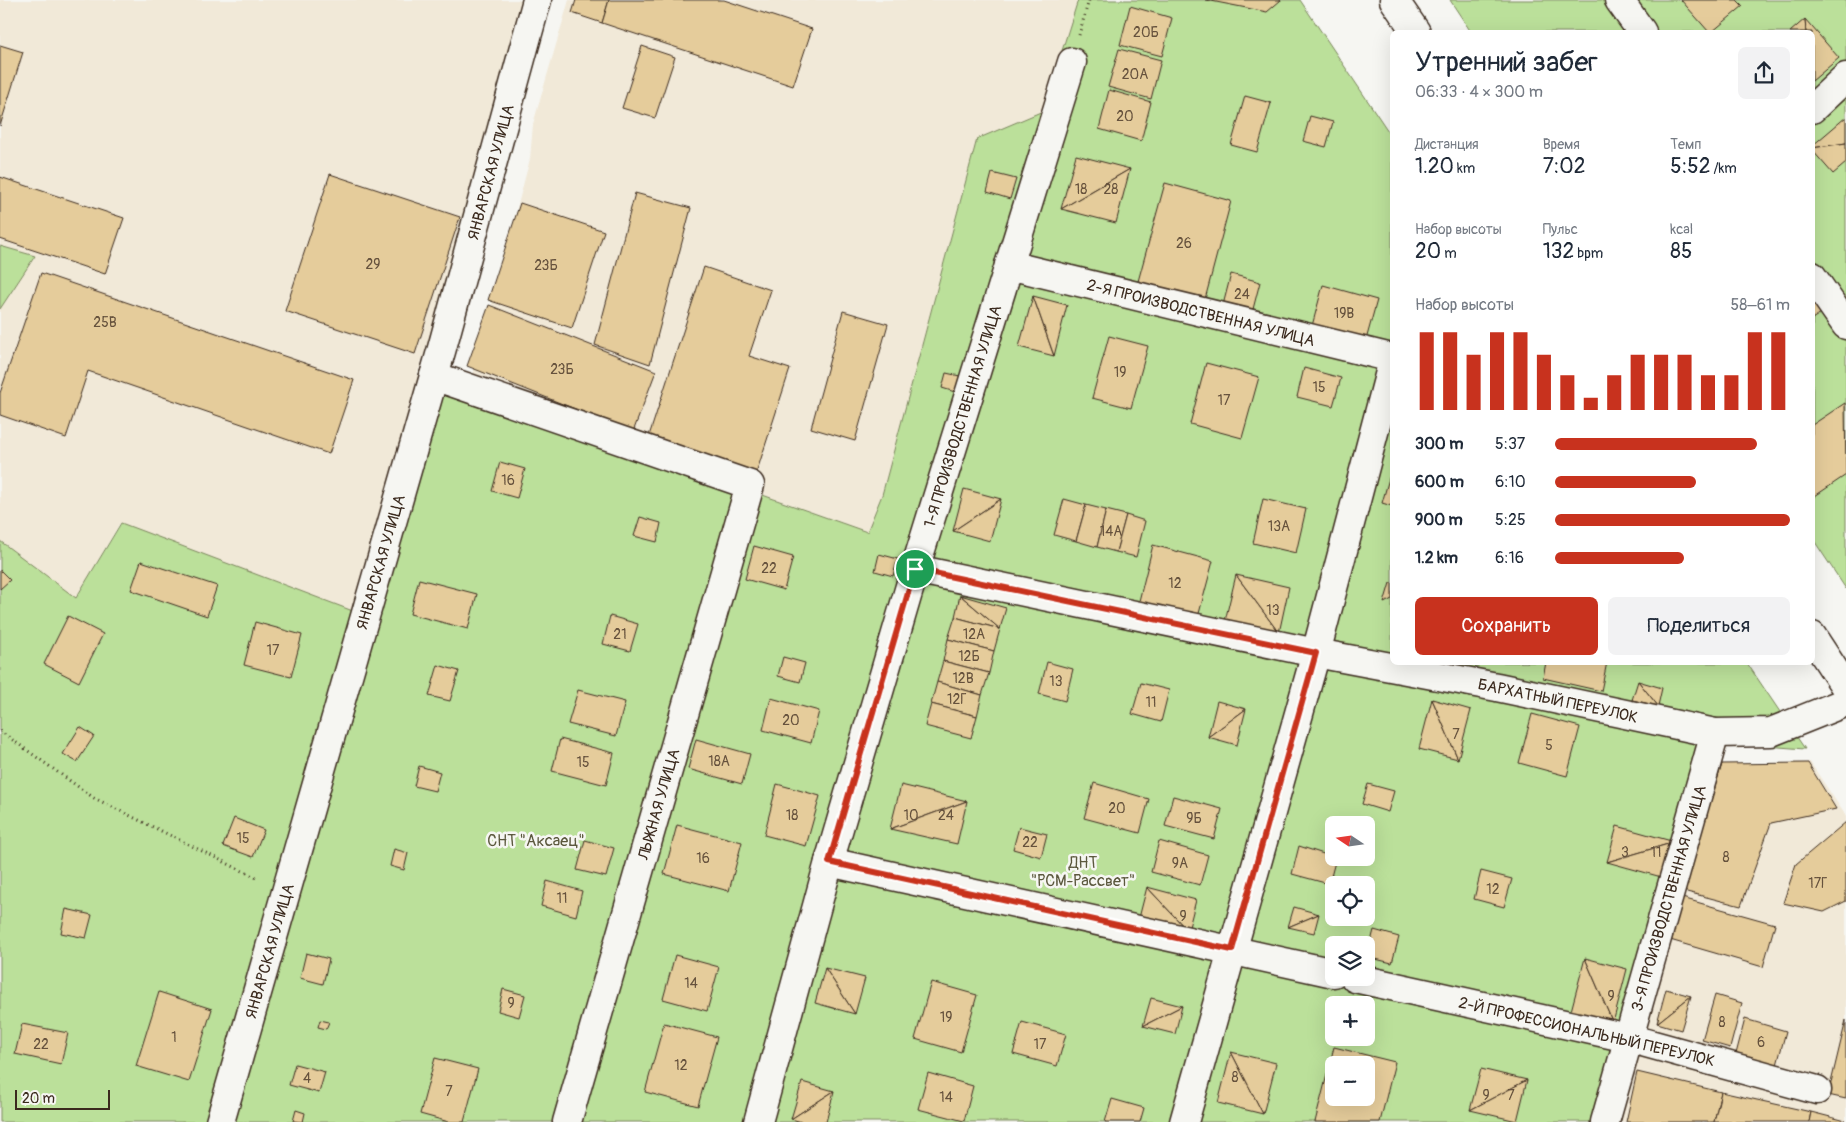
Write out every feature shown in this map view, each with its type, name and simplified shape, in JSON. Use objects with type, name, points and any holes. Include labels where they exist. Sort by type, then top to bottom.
[{"type":"street","name":"ЯНВАРСКАЯ УЛИЦА","points":[[220,1122],[434,376],[537,0]]},
{"type":"street","points":[[1394,0],[1415,30]]},
{"type":"street","points":[[1619,0],[1641,30]]},
{"type":"street","name":"1-Я ПРОИЗВОДСТВЕННАЯ УЛИЦА","points":[[758,1122],[829,862],[915,569],[1072,62]]},
{"type":"street","points":[[1815,106],[1846,77]]},
{"type":"street","name":"2-Я ПРОИЗВОДСТВЕННАЯ УЛИЦА","points":[[1009,265],[1390,358]]},
{"type":"street","points":[[1815,280],[1846,325]]},
{"type":"street","points":[[1184,1122],[1316,653],[1390,372]]},
{"type":"street","name":"ЛЫЖНАЯ УЛИЦА","points":[[434,376],[750,485],[567,1122]]},
{"type":"street","name":"БАРХАТНЫЙ ПЕРЕУЛОК","points":[[915,569],[1316,653],[1506,689],[1715,733],[1771,732],[1846,702]]},
{"type":"street","points":[[1815,641],[1846,688]]},
{"type":"street","name":"3-Я ПРОИЗВОДСТВЕННАЯ УЛИЦА","points":[[1605,1122],[1715,733]]},
{"type":"street","points":[[829,862],[1325,971]]},
{"type":"street","name":"2-Й ПРОФЕССИОНАЛЬНЫЙ ПЕРЕУЛОК","points":[[1375,982],[1628,1038],[1817,1090]]},
{"type":"path","points":[[1072,62],[1089,0]]},
{"type":"path","points":[[0,731],[94,798],[286,892]]},
{"type":"shaded area","points":[[0,0],[534,0],[498,140],[417,375],[435,379],[366,627],[120,523],[76,599],[0,541],[0,309],[35,256],[0,246]]},
{"type":"shaded area","points":[[569,0],[1078,0],[1043,111],[977,139],[882,495],[867,532],[469,390],[530,159],[533,124]]},
{"type":"shaded area","points":[[1810,762],[1846,816],[1846,1122],[1619,1122],[1720,764]]},
{"type":"green space","points":[[1078,0],[1300,0],[1390,134],[1390,665],[1748,665],[1805,749],[1700,741],[1593,1122],[0,1122],[0,541],[76,598],[121,523],[366,616],[435,379],[867,532],[882,495],[977,139],[1043,111]]},
{"type":"green space","points":[[1450,0],[1846,0],[1846,589],[1815,542],[1815,30],[1470,30]]},
{"type":"green space","points":[[0,246],[35,256],[0,309]]},
{"type":"building","points":[[576,0],[609,0],[602,23],[572,13]]},
{"type":"building","points":[[609,0],[724,0],[812,29],[793,86],[602,23]]},
{"type":"building","points":[[1206,0],[1281,0],[1267,12]]},
{"type":"building","points":[[1681,0],[1737,0],[1743,6],[1714,30],[1707,30]]},
{"type":"building","points":[[1130,6],[1172,18],[1162,56],[1120,45]]},
{"type":"building","points":[[1805,19],[1806,30],[1792,30]]},
{"type":"building","points":[[1805,19],[1815,30],[1806,30]]},
{"type":"building","points":[[1815,30],[1839,58],[1815,78]]},
{"type":"building","points":[[0,45],[23,52],[0,126]]},
{"type":"building","points":[[642,46],[675,57],[655,118],[622,108]]},
{"type":"building","points":[[1119,49],[1161,60],[1151,99],[1108,87]]},
{"type":"building","points":[[1109,90],[1151,102],[1141,141],[1099,129]]},
{"type":"building","points":[[1245,96],[1271,103],[1257,152],[1231,145]]},
{"type":"building","points":[[1310,116],[1333,122],[1326,147],[1303,141]]},
{"type":"building","points":[[1846,117],[1846,143],[1815,148],[1815,143]]},
{"type":"building","points":[[1846,143],[1846,163],[1833,174],[1815,153],[1815,148]]},
{"type":"building","points":[[1076,155],[1130,169],[1061,209]]},
{"type":"building","points":[[1130,169],[1116,223],[1061,209]]},
{"type":"building","points":[[992,173],[1016,179],[1010,199],[987,192]]},
{"type":"building","points":[[330,174],[460,217],[415,354],[285,311]]},
{"type":"building","points":[[0,177],[124,218],[105,274],[0,239]]},
{"type":"building","points":[[1165,183],[1231,201],[1204,303],[1137,285]]},
{"type":"building","points":[[635,193],[691,208],[650,364],[595,345]]},
{"type":"building","points":[[520,203],[604,231],[572,328],[488,300]]},
{"type":"building","points":[[704,267],[771,290],[749,356],[790,369],[755,477],[647,442]]},
{"type":"building","points":[[41,273],[354,380],[329,454],[88,371],[66,438],[0,415],[0,393]]},
{"type":"building","points":[[1231,274],[1260,282],[1252,313],[1223,305]]},
{"type":"building","points":[[1323,285],[1377,300],[1366,340],[1312,326]]},
{"type":"building","points":[[1033,296],[1054,356],[1019,347]]},
{"type":"building","points":[[1033,296],[1067,305],[1054,356]]},
{"type":"building","points":[[489,305],[656,371],[633,432],[467,366]]},
{"type":"building","points":[[1815,306],[1821,313],[1815,317]]},
{"type":"building","points":[[843,311],[888,324],[855,441],[811,428]]},
{"type":"building","points":[[1109,336],[1148,346],[1131,408],[1092,398]]},
{"type":"building","points":[[1206,363],[1259,377],[1242,438],[1190,424]]},
{"type":"building","points":[[1304,368],[1341,378],[1333,406],[1297,397]]},
{"type":"building","points":[[946,373],[960,376],[955,392],[942,388]]},
{"type":"building","points":[[1845,403],[1846,475],[1815,496],[1815,423]]},
{"type":"building","points":[[500,462],[525,469],[517,498],[492,491]]},
{"type":"building","points":[[1390,475],[1390,505],[1382,503]]},
{"type":"building","points":[[964,489],[1001,499],[953,531]]},
{"type":"building","points":[[1001,499],[990,541],[953,531]]},
{"type":"building","points":[[1064,499],[1086,505],[1076,541],[1054,535]]},
{"type":"building","points":[[1263,499],[1306,509],[1296,553],[1253,543]]},
{"type":"building","points":[[1086,505],[1106,510],[1097,547],[1076,541]]},
{"type":"building","points":[[1106,510],[1126,515],[1116,552],[1097,547]]},
{"type":"building","points":[[1126,515],[1145,521],[1136,557],[1116,552]]},
{"type":"building","points":[[640,517],[661,523],[657,542],[634,536]]},
{"type":"building","points":[[1153,545],[1213,561],[1197,621],[1138,605]]},
{"type":"building","points":[[754,546],[793,557],[784,590],[745,579]]},
{"type":"building","points":[[879,554],[898,559],[893,576],[875,571]]},
{"type":"building","points":[[141,561],[217,586],[207,616],[131,590]]},
{"type":"building","points":[[0,570],[10,580],[0,589]]},
{"type":"building","points":[[1236,575],[1279,633],[1225,621]]},
{"type":"building","points":[[1236,575],[1289,587],[1279,633]]},
{"type":"building","points":[[419,579],[477,594],[468,629],[410,614]]},
{"type":"building","points":[[1390,583],[1390,600],[1384,603]]},
{"type":"building","points":[[960,595],[1000,629],[955,617]]},
{"type":"building","points":[[960,595],[1006,608],[1000,629]]},
{"type":"building","points":[[68,616],[103,634],[79,682],[44,664]]},
{"type":"building","points":[[610,616],[638,624],[630,651],[603,644]]},
{"type":"building","points":[[955,617],[1000,629],[994,651],[948,639]]},
{"type":"building","points":[[255,622],[302,635],[291,677],[244,665]]},
{"type":"building","points":[[948,639],[994,651],[989,673],[943,661]]},
{"type":"building","points":[[783,657],[805,663],[800,682],[778,676]]},
{"type":"building","points":[[943,661],[989,673],[982,695],[937,682]]},
{"type":"building","points":[[1047,662],[1073,669],[1065,701],[1039,694]]},
{"type":"building","points":[[438,665],[459,671],[450,701],[429,696]]},
{"type":"building","points":[[1545,665],[1606,665],[1601,691],[1543,678]]},
{"type":"building","points":[[1638,681],[1662,688],[1658,706]]},
{"type":"building","points":[[1638,681],[1658,706],[1632,700]]},
{"type":"building","points":[[937,682],[982,695],[977,716],[931,704]]},
{"type":"building","points":[[1141,683],[1169,690],[1161,722],[1132,714]]},
{"type":"building","points":[[578,690],[625,702],[616,736],[568,724]]},
{"type":"building","points":[[771,698],[819,711],[811,743],[763,730]]},
{"type":"building","points":[[1432,699],[1458,759],[1419,749]]},
{"type":"building","points":[[1432,699],[1471,710],[1458,759]]},
{"type":"building","points":[[1217,701],[1246,709],[1208,737]]},
{"type":"building","points":[[931,704],[977,716],[971,738],[925,726]]},
{"type":"building","points":[[1246,709],[1237,745],[1208,737]]},
{"type":"building","points":[[1532,714],[1580,727],[1567,776],[1519,763]]},
{"type":"building","points":[[80,727],[94,736],[77,762],[63,754]]},
{"type":"building","points":[[560,739],[614,753],[606,785],[552,771]]},
{"type":"building","points":[[696,739],[750,754],[742,784],[688,769]]},
{"type":"building","points":[[1808,763],[1836,809],[1771,823],[1741,906],[1683,891],[1722,764]]},
{"type":"building","points":[[419,766],[440,772],[435,791],[414,786]]},
{"type":"building","points":[[1094,783],[1149,799],[1140,833],[1084,818]]},
{"type":"building","points":[[777,784],[820,796],[806,846],[764,835]]},
{"type":"building","points":[[1368,784],[1394,791],[1388,812],[1362,804]]},
{"type":"building","points":[[901,785],[967,801],[890,829]]},
{"type":"building","points":[[1173,796],[1222,809],[1214,839],[1165,826]]},
{"type":"building","points":[[967,801],[957,844],[890,829]]},
{"type":"building","points":[[234,818],[264,830],[253,857],[223,846]]},
{"type":"building","points":[[1846,822],[1846,901],[1824,912],[1783,903],[1796,864]]},
{"type":"building","points":[[677,825],[742,842],[729,891],[664,874]]},
{"type":"building","points":[[1617,826],[1675,842],[1607,862]]},
{"type":"building","points":[[1019,827],[1047,834],[1041,857],[1013,849]]},
{"type":"building","points":[[585,840],[614,848],[606,877],[577,870]]},
{"type":"building","points":[[1159,841],[1208,855],[1200,885],[1151,872]]},
{"type":"building","points":[[1675,842],[1665,878],[1607,862]]},
{"type":"building","points":[[1299,846],[1325,854],[1325,866],[1334,866],[1331,876],[1325,876],[1325,883],[1292,874]]},
{"type":"building","points":[[394,849],[408,853],[404,870],[390,866]]},
{"type":"building","points":[[1481,871],[1512,879],[1504,907],[1474,899]]},
{"type":"building","points":[[547,881],[582,891],[576,916],[541,906]]},
{"type":"building","points":[[1147,887],[1188,931],[1139,918]]},
{"type":"building","points":[[1147,887],[1196,900],[1188,931]]},
{"type":"building","points":[[1682,898],[1775,924],[1763,967],[1670,940]]},
{"type":"building","points":[[1294,907],[1319,914],[1288,927]]},
{"type":"building","points":[[66,909],[92,915],[86,938],[61,933]]},
{"type":"building","points":[[1319,914],[1314,933],[1288,927]]},
{"type":"building","points":[[1374,930],[1399,937],[1392,963],[1375,959],[1375,936],[1372,936]]},
{"type":"building","points":[[306,953],[329,959],[323,984],[300,978]]},
{"type":"building","points":[[675,955],[719,967],[707,1011],[663,999]]},
{"type":"building","points":[[1585,958],[1613,1023],[1571,1011]]},
{"type":"building","points":[[1585,958],[1627,969],[1613,1023]]},
{"type":"building","points":[[825,968],[865,978],[855,1014]]},
{"type":"building","points":[[825,968],[855,1014],[815,1003]]},
{"type":"building","points":[[931,982],[977,995],[961,1052],[915,1039]]},
{"type":"building","points":[[503,989],[525,995],[519,1017],[498,1011]]},
{"type":"building","points":[[1666,989],[1691,996],[1657,1023]]},
{"type":"building","points":[[159,992],[212,1009],[189,1082],[136,1066]]},
{"type":"building","points":[[1715,995],[1742,1003],[1730,1048],[1702,1040]]},
{"type":"building","points":[[1691,996],[1681,1030],[1657,1023]]},
{"type":"building","points":[[1151,998],[1182,1006],[1143,1026]]},
{"type":"building","points":[[1182,1006],[1175,1034],[1143,1026]]},
{"type":"building","points":[[1745,1019],[1786,1031],[1777,1065],[1736,1054]]},
{"type":"building","points":[[320,1020],[329,1022],[326,1029],[318,1027]]},
{"type":"building","points":[[1846,1020],[1846,1099],[1828,1095]]},
{"type":"building","points":[[1022,1022],[1066,1034],[1057,1066],[1013,1054]]},
{"type":"building","points":[[664,1023],[717,1037],[698,1106],[645,1092]]},
{"type":"building","points":[[22,1024],[68,1033],[61,1064],[15,1054]]},
{"type":"building","points":[[1334,1047],[1371,1056],[1332,1056]]},
{"type":"building","points":[[1231,1052],[1276,1063],[1263,1114]]},
{"type":"building","points":[[1231,1052],[1263,1114],[1218,1103]]},
{"type":"building","points":[[1375,1057],[1395,1062],[1380,1122],[1315,1122],[1325,1083],[1325,1106],[1375,1106]]},
{"type":"building","points":[[435,1058],[478,1069],[464,1122],[449,1122],[420,1114]]},
{"type":"building","points":[[295,1064],[325,1072],[319,1093],[289,1085]]},
{"type":"building","points":[[1481,1069],[1527,1080],[1470,1110]]},
{"type":"building","points":[[1637,1072],[1721,1092],[1714,1122],[1626,1122]]},
{"type":"building","points":[[928,1073],[973,1086],[964,1121],[918,1109]]},
{"type":"building","points":[[1527,1080],[1517,1121],[1470,1110]]},
{"type":"building","points":[[802,1082],[834,1091],[791,1119]]},
{"type":"building","points":[[834,1091],[826,1122],[802,1122],[791,1119]]},
{"type":"building","points":[[1721,1092],[1811,1112],[1809,1122],[1714,1122]]},
{"type":"building","points":[[1112,1099],[1144,1108],[1140,1122],[1105,1122]]},
{"type":"building","points":[[296,1110],[305,1113],[303,1122],[293,1121]]},
{"type":"building","points":[[1811,1112],[1846,1121],[1846,1122],[1809,1122]]},
{"type":"route","points":[[915,569],[1316,653],[1232,950],[829,862],[915,569]]},
{"type":"park label","name":"СНТ \"Аксаец\"","points":[[536,840]]},
{"type":"park label","name":"ДНТ \"РСМ-Рассвет\"","points":[[1083,871]]}]
